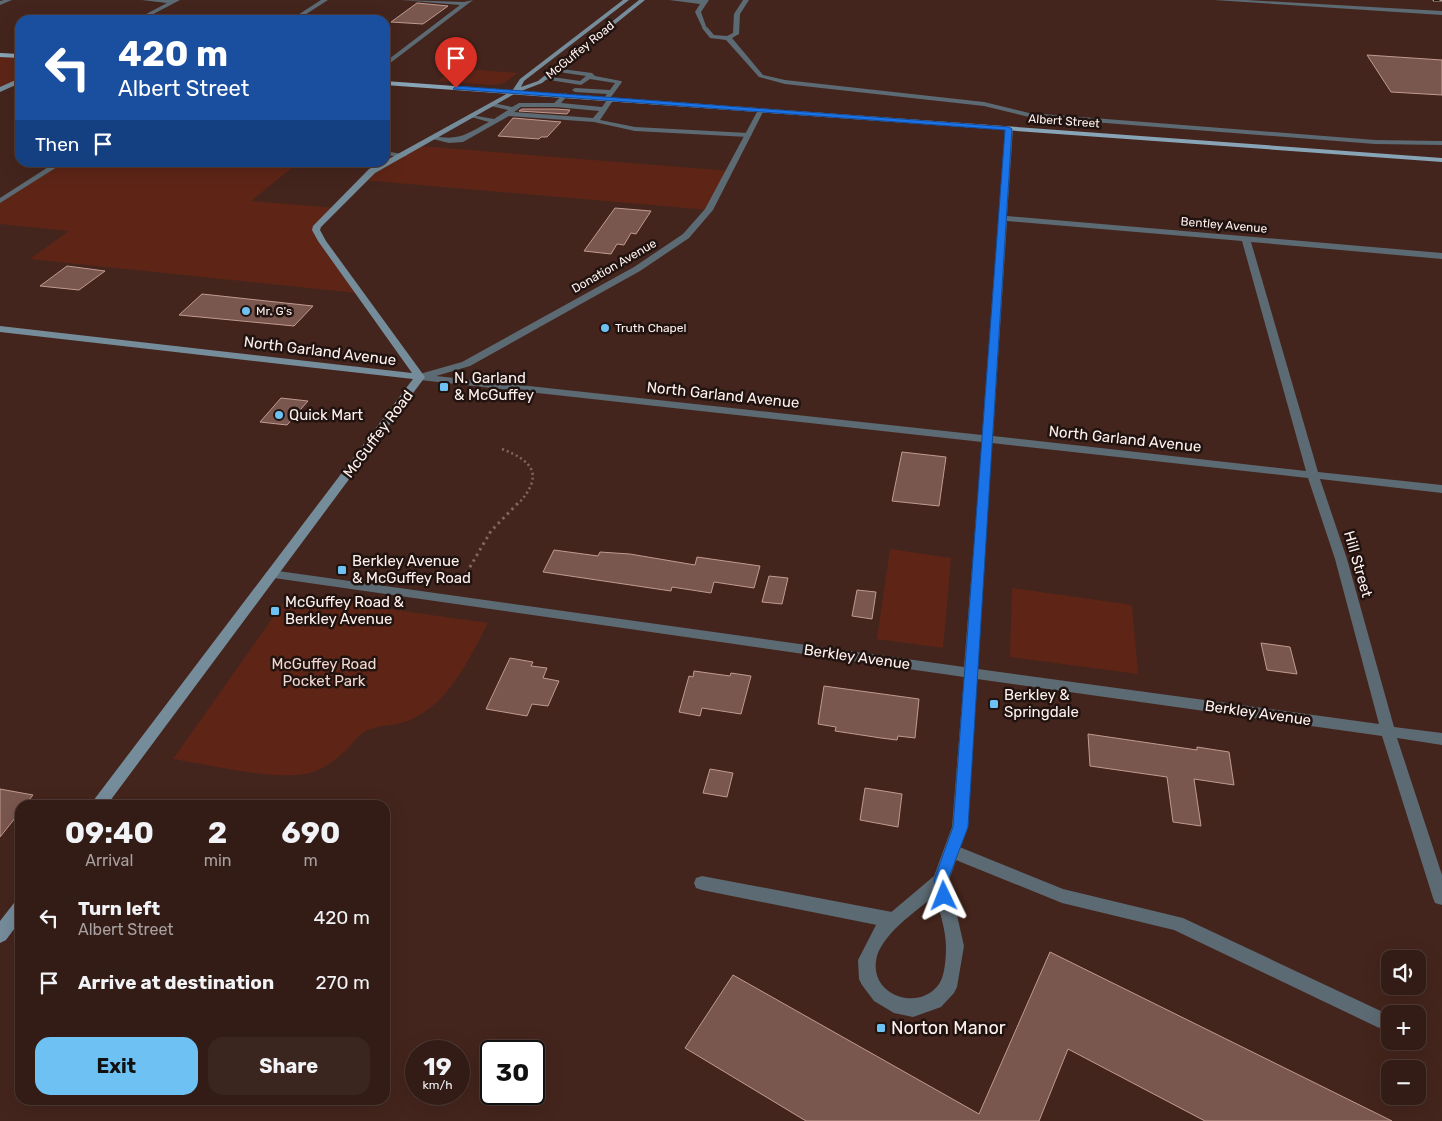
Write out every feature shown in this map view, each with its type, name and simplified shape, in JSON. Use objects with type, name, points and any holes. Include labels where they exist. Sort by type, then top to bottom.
[{"type":"main road","points":[[0,55],[15,56]]},
{"type":"main road","name":"Albert Street","points":[[390,83],[514,92],[570,94],[613,92],[761,110],[1442,160]]},
{"type":"street","points":[[0,4],[9,0]]},
{"type":"street","points":[[145,0],[175,1]]},
{"type":"street","points":[[301,15],[325,0]]},
{"type":"street","points":[[404,0],[468,2]]},
{"type":"street","name":"McGuffey Road","points":[[514,92],[522,80],[626,0]]},
{"type":"street","name":"McGuffey Road","points":[[390,161],[514,92],[540,82],[642,0]]},
{"type":"street","points":[[672,0],[705,1]]},
{"type":"street","points":[[705,1],[698,12],[705,28],[712,37],[728,38],[736,34],[737,14],[746,0]]},
{"type":"street","points":[[1217,0],[1442,13]]},
{"type":"street","points":[[148,15],[175,1]]},
{"type":"street","points":[[390,61],[468,2]]},
{"type":"street","points":[[728,38],[761,76],[785,82],[984,104],[1029,115],[1375,142],[1442,143]]},
{"type":"street","points":[[554,70],[592,74],[556,106]]},
{"type":"street","points":[[561,80],[572,72]]},
{"type":"street","points":[[545,78],[585,81],[613,92]]},
{"type":"street","points":[[0,90],[15,82]]},
{"type":"street","points":[[601,85],[613,92]]},
{"type":"street","points":[[597,120],[613,92]]},
{"type":"street","points":[[433,138],[449,141],[460,140],[496,120],[519,104],[603,109]]},
{"type":"street","points":[[493,105],[510,111],[597,120],[609,125],[748,135]]},
{"type":"street","name":"Donation Avenue","points":[[420,377],[466,364],[671,248],[696,226],[710,210],[761,110]]},
{"type":"street","points":[[473,116],[496,120]]},
{"type":"street","points":[[941,880],[955,946],[948,987],[935,1001],[913,1008],[894,1004],[880,995],[868,979],[867,960],[882,930],[941,880],[960,827],[1009,129]]},
{"type":"street","points":[[390,154],[402,155]]},
{"type":"street","points":[[0,201],[54,167]]},
{"type":"street","name":"McGuffey Road","points":[[102,800],[420,377],[357,293],[316,230],[317,226],[362,180],[380,167]]},
{"type":"street","name":"Bentley Avenue","points":[[1004,218],[1442,256]]},
{"type":"street","name":"Hill Street","points":[[1246,240],[1314,475],[1341,559],[1388,732],[1441,898]]},
{"type":"street","name":"North Garland Avenue","points":[[0,329],[1442,490]]},
{"type":"street","name":"Berkley Avenue","points":[[272,574],[1442,739]]},
{"type":"street","points":[[952,851],[1062,896],[1178,923],[1379,1019]]},
{"type":"street","points":[[702,883],[892,920]]},
{"type":"street","points":[[0,935],[15,915]]},
{"type":"path","points":[[452,600],[489,533],[506,514],[517,507],[530,487],[532,471],[530,463],[502,449]]},
{"type":"green space","points":[[0,55],[15,56],[15,82],[0,90]]},
{"type":"green space","points":[[454,68],[518,73],[504,83],[494,85],[438,81]]},
{"type":"green space","points":[[418,146],[730,171],[709,210],[362,180],[383,167],[390,167],[390,163]]},
{"type":"green space","points":[[55,167],[293,167],[251,201],[335,208],[316,230],[357,293],[30,259],[69,231],[0,224],[0,201]]},
{"type":"green space","points":[[890,549],[951,558],[943,648],[877,639]]},
{"type":"green space","points":[[1012,588],[1132,605],[1138,674],[1010,657]]},
{"type":"green space","name":"McGuffey Road Pocket Park","points":[[289,595],[488,623],[464,668],[443,696],[431,707],[417,717],[401,723],[368,730],[359,736],[337,759],[318,770],[305,774],[268,774],[226,769],[173,759]]},
{"type":"building","points":[[417,3],[448,6],[423,24],[391,22]]},
{"type":"building","points":[[1367,55],[1442,60],[1442,95],[1391,92]]},
{"type":"building","points":[[522,109],[570,110],[567,114],[519,111]]},
{"type":"building","points":[[513,118],[561,122],[547,137],[539,139],[498,136]]},
{"type":"building","points":[[615,208],[651,211],[636,234],[631,233],[624,245],[617,244],[611,254],[584,251]]},
{"type":"building","points":[[67,266],[105,271],[79,290],[40,286]]},
{"type":"building","name":"Mr. G's","points":[[202,294],[313,306],[294,326],[179,315]]},
{"type":"building","name":"Quick Mart","points":[[281,398],[308,401],[287,425],[260,422]]},
{"type":"building","points":[[902,452],[946,457],[939,506],[892,501]]},
{"type":"building","points":[[554,550],[598,556],[600,552],[630,554],[695,565],[697,557],[760,566],[754,588],[714,582],[711,593],[672,587],[671,591],[543,572]]},
{"type":"building","points":[[769,576],[788,578],[782,604],[762,602]]},
{"type":"building","points":[[857,590],[876,592],[872,619],[852,616]]},
{"type":"building","points":[[1261,643],[1290,647],[1297,674],[1267,670]]},
{"type":"building","points":[[510,658],[533,662],[531,666],[547,668],[543,678],[559,681],[548,706],[532,704],[527,716],[486,709]]},
{"type":"building","points":[[694,671],[730,676],[731,673],[751,676],[741,714],[702,708],[700,716],[679,712],[689,676],[693,677]]},
{"type":"building","points":[[824,686],[919,699],[915,738],[898,736],[897,740],[881,738],[835,731],[836,727],[818,724]]},
{"type":"building","points":[[1088,734],[1197,750],[1197,747],[1229,752],[1234,785],[1194,779],[1201,826],[1173,822],[1167,777],[1090,766]]},
{"type":"building","points":[[710,769],[733,773],[727,797],[703,793]]},
{"type":"building","points":[[865,788],[902,794],[898,827],[860,820]]},
{"type":"building","points":[[0,789],[33,795],[29,800],[15,800],[15,818],[0,837]]},
{"type":"building","points":[[1050,952],[1392,1121],[1205,1121],[1068,1049],[1039,1121],[806,1121],[685,1048],[733,975],[979,1114]]},
{"type":"railway","points":[[1434,0],[1442,0]]},
{"type":"place","name":"Mr. G's","points":[[246,311]]},
{"type":"place","name":"Truth Chapel","points":[[605,328]]},
{"type":"place","name":"N. Garland & McGuffey","points":[[444,387]]},
{"type":"place","name":"Quick Mart","points":[[279,415]]},
{"type":"place","name":"Berkley Avenue & McGuffey Road","points":[[342,570]]},
{"type":"place","name":"McGuffey Road & Berkley Avenue","points":[[275,611]]},
{"type":"place","name":"Berkley & Springdale","points":[[994,704]]},
{"type":"place","name":"Norton Manor","points":[[881,1028]]},
{"type":"route","points":[[456,88],[1009,129],[960,827],[941,880],[944,896]]}]
